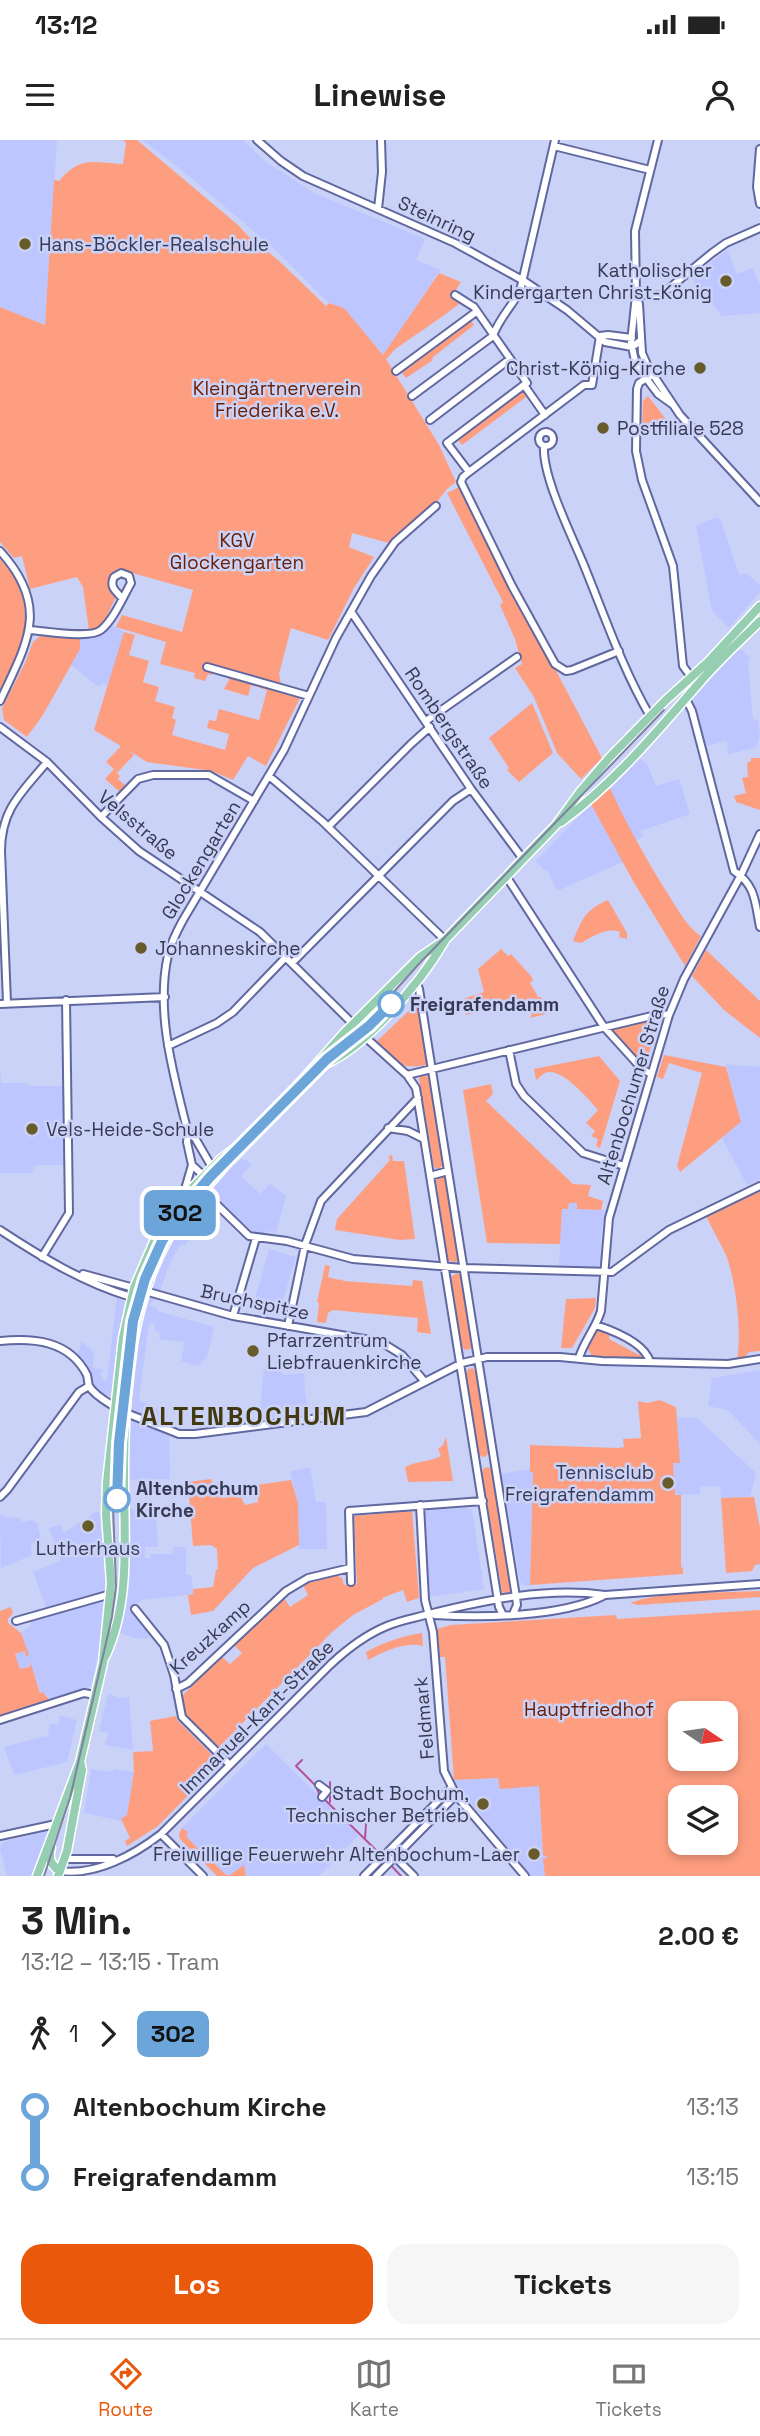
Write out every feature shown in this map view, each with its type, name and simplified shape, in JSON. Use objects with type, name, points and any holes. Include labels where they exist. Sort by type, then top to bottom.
[{"type":"main road","points":[[317,1067],[330,1063],[397,1007],[445,940],[556,825],[595,774],[760,606]]},
{"type":"main road","points":[[556,825],[598,793],[676,711],[719,660],[760,621]]},
{"type":"main road","points":[[666,700],[676,711]]},
{"type":"main road","points":[[57,1871],[49,1855],[80,1762],[103,1663],[111,1594],[106,1494],[124,1329],[133,1292],[153,1243],[182,1198],[243,1142],[420,957],[445,940]]},
{"type":"main road","points":[[401,976],[416,982]]},
{"type":"main road","points":[[353,1024],[364,1036]]},
{"type":"main road","points":[[103,1663],[110,1647],[121,1594],[125,1551],[126,1413],[133,1348],[148,1292],[166,1243],[188,1209],[228,1164],[243,1142]]},
{"type":"main road","points":[[133,1292],[148,1292]]},
{"type":"main road","points":[[116,1407],[126,1413]]},
{"type":"main road","points":[[111,1594],[121,1594]]},
{"type":"main road","points":[[37,1876],[57,1871],[64,1859],[82,1770],[80,1762]]},
{"type":"main road","points":[[37,1876],[60,1825],[74,1816]]},
{"type":"main road","points":[[60,1825],[66,1833],[62,1852],[64,1859]]},
{"type":"street","name":"Steinring","points":[[257,140],[303,176],[453,242],[524,281],[610,344],[632,347]]},
{"type":"street","points":[[378,209],[382,173],[381,140]]},
{"type":"street","points":[[658,140],[635,231],[635,295],[631,338],[635,360],[658,394],[672,404],[760,502]]},
{"type":"street","points":[[412,396],[493,336],[496,325],[508,313],[524,281],[554,143],[650,170]]},
{"type":"street","points":[[760,149],[757,187],[760,204]]},
{"type":"street","points":[[635,295],[662,295],[726,243],[760,228]]},
{"type":"street","points":[[455,295],[474,307],[527,383],[447,443],[469,472]]},
{"type":"street","points":[[635,295],[639,304],[640,341],[645,361],[672,404]]},
{"type":"street","points":[[397,371],[476,312]]},
{"type":"street","points":[[619,651],[572,670],[566,671],[555,664],[512,586],[461,482],[469,472],[584,385],[592,385],[600,336],[640,341]]},
{"type":"street","points":[[632,347],[640,341]]},
{"type":"street","points":[[430,421],[510,359]]},
{"type":"street","points":[[653,373],[639,383],[636,402],[636,451],[638,466],[673,566],[683,666],[692,678]]},
{"type":"street","points":[[524,385],[545,415]]},
{"type":"street","points":[[544,446],[543,454],[551,484],[619,651],[650,716]]},
{"type":"street","name":"Glockengarten","points":[[182,1198],[192,1165],[187,1142],[188,1133],[168,1046],[164,997],[171,946],[200,891],[269,776],[305,709],[336,638],[371,576],[395,542],[436,506]]},
{"type":"street","points":[[0,551],[20,577],[30,612],[30,630],[24,649],[0,701]]},
{"type":"street","points":[[30,630],[95,633],[106,625],[122,598]]},
{"type":"street","name":"Rombergstraße","points":[[352,612],[471,789],[523,859]]},
{"type":"street","points":[[328,827],[428,724],[517,657]]},
{"type":"street","points":[[207,667],[309,696]]},
{"type":"street","points":[[686,699],[692,711],[734,871],[752,888],[760,927]]},
{"type":"street","name":"Velsstraße","points":[[0,727],[47,762],[101,817],[139,850],[260,932],[353,1024]]},
{"type":"street","points":[[47,762],[17,796],[2,826],[4,1004],[164,997]]},
{"type":"street","points":[[101,817],[138,779],[153,775],[209,775],[254,801]]},
{"type":"street","points":[[269,776],[328,827],[445,940]]},
{"type":"street","points":[[292,963],[453,801],[471,789]]},
{"type":"street","name":"Altenbochumer Straße","points":[[579,1358],[601,1311],[607,1227],[668,1015],[691,965],[741,875],[760,834]]},
{"type":"street","points":[[506,876],[604,1027],[642,1069],[651,1074]]},
{"type":"street","points":[[168,1046],[217,1023],[233,1012],[286,957]]},
{"type":"street","points":[[416,982],[516,1597],[517,1605],[513,1614]]},
{"type":"street","points":[[42,1257],[69,1213],[66,1000]]},
{"type":"street","points":[[407,1075],[660,1014],[668,1015]]},
{"type":"street","points":[[364,1036],[407,1075],[416,1088],[499,1607],[503,1615]]},
{"type":"street","points":[[509,1050],[516,1084],[524,1097],[583,1153],[624,1166]]},
{"type":"street","points":[[288,1326],[305,1245],[316,1210],[326,1193],[418,1098]]},
{"type":"street","points":[[388,1128],[408,1131],[424,1139]]},
{"type":"street","name":"Glockengarten","points":[[188,1133],[195,1138],[213,1167]]},
{"type":"street","points":[[192,1165],[204,1176],[209,1198],[250,1236],[305,1245],[354,1259],[463,1268],[616,1270],[669,1230],[760,1186]]},
{"type":"street","points":[[207,1187],[213,1167]]},
{"type":"street","points":[[430,1176],[448,1171]]},
{"type":"street","points":[[0,1230],[67,1270],[133,1292]]},
{"type":"street","points":[[233,1316],[256,1238]]},
{"type":"street","name":"Bruchspitze","points":[[148,1292],[233,1316],[381,1342],[402,1355],[425,1382]]},
{"type":"street","points":[[596,1325],[639,1346],[646,1351],[650,1362]]},
{"type":"street","points":[[0,1341],[38,1339],[55,1345],[75,1361],[86,1374],[89,1385],[116,1407]]},
{"type":"street","points":[[126,1413],[179,1434],[195,1434],[366,1412],[462,1363],[477,1359],[510,1356],[737,1364],[760,1359]]},
{"type":"street","points":[[0,1496],[79,1392],[89,1385]]},
{"type":"street","points":[[477,1464],[494,1461]]},
{"type":"street","points":[[351,1582],[349,1511],[483,1501]]},
{"type":"street","points":[[420,1506],[425,1600],[429,1614]]},
{"type":"street","name":"Kreuzkamp","points":[[230,1765],[184,1719],[176,1689],[188,1683],[286,1591],[309,1577],[350,1568]]},
{"type":"street","name":"Immanuel-Kant-Straße","points":[[57,1871],[103,1867],[132,1853],[161,1834],[346,1651],[386,1626],[453,1607],[498,1599],[588,1593],[605,1595],[760,1584]]},
{"type":"street","points":[[16,1621],[111,1594]]},
{"type":"street","name":"Immanuel-Kant-Straße","points":[[429,1614],[513,1614],[588,1604],[605,1595]]},
{"type":"street","points":[[135,1609],[164,1645],[176,1689]]},
{"type":"street","name":"Feldmark","points":[[429,1614],[433,1632],[435,1719],[442,1758],[451,1787],[525,1876]]},
{"type":"street","points":[[0,1720],[84,1693],[96,1695]]},
{"type":"street","points":[[319,1785],[325,1794]]},
{"type":"street","points":[[364,1876],[451,1787]]},
{"type":"street","points":[[376,1876],[456,1795]]},
{"type":"street","points":[[0,1836],[60,1825]]},
{"type":"street","points":[[161,1834],[203,1876]]},
{"type":"street","points":[[395,1857],[414,1876]]},
{"type":"street","name":"Immanuel-Kant-Straße","points":[[64,1859],[115,1859]]},
{"type":"shaded area","name":"Hans-Böckler-Realschule","points":[[0,140],[57,140],[45,325],[0,307]]},
{"type":"shaded area","points":[[142,140],[243,140],[265,161],[314,193],[425,239],[416,260],[440,270],[384,355],[344,309],[329,303],[279,253],[183,171]]},
{"type":"shaded area","name":"Katholischer Kindergarten Christ-König","points":[[727,250],[737,274],[753,268],[760,286],[760,313],[722,316],[691,277]]},
{"type":"shaded area","points":[[717,517],[721,520],[739,575],[746,573],[760,585],[760,592],[729,628],[712,611],[696,526]]},
{"type":"shaded area","points":[[112,625],[124,632],[112,677],[107,686],[102,683],[99,687],[71,665],[80,649],[80,639],[97,638],[105,634]]},
{"type":"shaded area","points":[[737,650],[742,650],[751,658],[748,661],[753,719],[758,720],[760,736],[756,748],[728,754],[727,741],[705,746],[703,744],[692,701],[696,693]]},
{"type":"shaded area","points":[[639,757],[648,766],[656,786],[679,779],[690,814],[640,831],[643,836],[635,841],[610,788]]},
{"type":"shaded area","points":[[591,804],[623,862],[557,891],[548,871],[536,861]]},
{"type":"shaded area","points":[[726,1064],[760,1065],[760,1179],[747,1185],[722,1138],[741,1122]]},
{"type":"shaded area","name":"Vels-Heide-Schule","points":[[0,1067],[1,1083],[63,1086],[64,1165],[36,1165],[31,1173],[0,1173]]},
{"type":"shaded area","points":[[241,1159],[251,1165],[241,1176],[260,1194],[270,1184],[286,1196],[276,1233],[267,1231],[252,1234],[215,1201],[185,1246],[181,1244],[169,1265],[158,1297],[149,1305],[157,1308],[157,1311],[214,1327],[207,1357],[198,1366],[181,1361],[185,1342],[159,1339],[160,1332],[155,1331],[154,1323],[149,1323],[139,1400],[168,1414],[163,1433],[169,1436],[170,1479],[130,1480],[130,1509],[154,1508],[158,1547],[145,1547],[145,1558],[150,1558],[150,1554],[173,1554],[173,1547],[186,1547],[186,1574],[192,1576],[193,1594],[143,1600],[135,1604],[133,1611],[153,1636],[135,1638],[120,1633],[119,1623],[127,1434],[138,1334],[150,1287],[169,1244],[198,1202],[233,1164],[237,1164]]},
{"type":"shaded area","points":[[568,1203],[577,1203],[577,1209],[607,1210],[601,1231],[600,1264],[596,1268],[559,1266],[562,1209]]},
{"type":"shaded area","points":[[269,1249],[296,1257],[279,1314],[253,1306]]},
{"type":"shaded area","points":[[117,1297],[124,1301],[125,1307],[114,1392],[110,1396],[98,1391],[76,1359],[82,1341],[94,1353],[93,1368],[104,1369],[100,1375],[103,1380],[107,1380]]},
{"type":"shaded area","points":[[264,1369],[282,1371],[283,1375],[304,1373],[309,1412],[259,1419]]},
{"type":"shaded area","points":[[760,1370],[760,1444],[728,1410],[708,1406],[712,1378]]},
{"type":"shaded area","points":[[676,1417],[697,1418],[756,1473],[750,1497],[721,1498],[720,1486],[700,1487],[700,1494],[675,1495],[673,1463],[679,1463]]},
{"type":"shaded area","points":[[310,1467],[316,1502],[326,1502],[327,1549],[299,1549],[298,1503],[290,1472]]},
{"type":"shaded area","points":[[530,1469],[530,1472],[533,1472],[530,1585],[525,1586],[520,1582],[501,1474]]},
{"type":"shaded area","points":[[428,1510],[472,1510],[484,1589],[429,1597],[424,1513]]},
{"type":"shaded area","points":[[104,1511],[108,1591],[103,1634],[91,1686],[50,1700],[41,1693],[30,1661],[30,1666],[20,1670],[15,1654],[25,1651],[28,1655],[21,1633],[31,1625],[31,1615],[47,1610],[33,1572],[61,1561],[49,1528],[60,1524],[64,1533],[96,1512]]},
{"type":"shaded area","points":[[3,1514],[4,1517],[20,1518],[22,1522],[32,1520],[37,1523],[41,1539],[31,1544],[32,1555],[1,1568],[0,1515]]},
{"type":"shaded area","points":[[108,1694],[121,1698],[129,1697],[133,1750],[105,1745],[108,1733],[99,1731]]},
{"type":"shaded area","points":[[59,1717],[77,1720],[67,1762],[14,1775],[4,1747],[45,1736],[47,1738],[50,1724],[59,1725]]},
{"type":"shaded area","points":[[266,1744],[359,1835],[319,1876],[217,1876],[180,1839],[182,1828]]},
{"type":"shaded area","points":[[91,1769],[134,1772],[127,1815],[122,1821],[84,1813]]},
{"type":"shaded area","points":[[499,1778],[500,1789],[539,1786],[543,1855],[547,1858],[544,1859],[545,1876],[529,1876],[453,1783],[454,1780]]},
{"type":"shaded area","points":[[49,1831],[31,1876],[7,1876],[0,1848],[3,1842]]},
{"type":"green space","points":[[123,140],[137,140],[278,260],[326,306],[329,303],[344,308],[383,355],[439,273],[461,282],[452,296],[461,302],[395,349],[386,359],[439,445],[456,482],[431,509],[389,543],[352,533],[349,547],[374,557],[354,588],[328,640],[291,628],[279,674],[281,684],[304,690],[266,766],[248,756],[233,780],[212,771],[147,762],[128,750],[134,755],[117,773],[120,776],[118,779],[126,786],[120,792],[105,779],[114,769],[106,762],[121,746],[94,730],[124,632],[135,635],[129,655],[149,661],[143,682],[159,687],[155,701],[175,707],[172,718],[176,720],[172,735],[225,750],[229,734],[207,728],[209,720],[216,721],[219,709],[259,720],[267,690],[251,685],[248,696],[224,689],[229,680],[228,676],[214,672],[212,675],[208,674],[205,681],[194,678],[195,673],[160,664],[166,642],[116,627],[122,615],[182,632],[193,590],[118,569],[108,581],[115,599],[102,626],[89,631],[83,587],[77,577],[30,589],[22,556],[14,558],[0,542],[0,307],[45,325],[54,180],[59,181],[73,168],[87,162],[123,164],[126,143]]},
{"type":"green space","points":[[470,319],[474,325],[432,358],[433,360],[406,378],[402,373],[403,369],[451,333],[455,334],[454,331]]},
{"type":"green space","points":[[522,390],[530,397],[526,397],[462,445],[456,438]]},
{"type":"green space","points":[[648,396],[668,422],[642,430],[643,401]]},
{"type":"green space","points":[[459,487],[602,758],[581,779],[557,753],[534,697],[515,668],[522,664],[515,639],[500,605],[503,602],[447,493]]},
{"type":"green space","points":[[0,559],[21,591],[25,624],[17,658],[0,692]]},
{"type":"green space","points":[[40,636],[80,639],[80,649],[43,715],[27,737],[4,720],[2,708],[33,642]]},
{"type":"green space","points":[[532,703],[553,753],[519,782],[507,770],[509,768],[489,738]]},
{"type":"green space","points":[[751,758],[760,758],[760,810],[736,802],[734,796],[746,793],[742,778],[748,777],[747,763]]},
{"type":"green space","points":[[610,788],[630,829],[678,911],[701,936],[685,966],[633,881],[591,804]]},
{"type":"green space","points":[[608,900],[627,933],[627,939],[619,937],[620,932],[610,931],[581,943],[573,941],[585,916]]},
{"type":"green space","points":[[501,949],[508,956],[511,954],[531,976],[533,980],[530,983],[538,997],[541,997],[546,1014],[530,1018],[534,1008],[523,1002],[466,1015],[463,999],[484,992],[478,969]]},
{"type":"green space","points":[[706,950],[760,1001],[760,1038],[724,1010],[692,976]]},
{"type":"green space","points":[[417,1003],[427,1065],[403,1065],[386,1055],[377,1041]]},
{"type":"green space","points":[[659,1019],[645,1067],[613,1034],[613,1030]]},
{"type":"green space","points":[[664,1055],[726,1067],[741,1122],[680,1172],[677,1166],[702,1073],[669,1063],[663,1079],[657,1077]]},
{"type":"green space","points":[[599,1056],[620,1081],[600,1148],[596,1146],[598,1139],[591,1136],[595,1131],[586,1123],[598,1110],[559,1074],[544,1073],[536,1080],[534,1069]]},
{"type":"green space","points":[[422,1075],[429,1077],[443,1166],[437,1169],[434,1167],[419,1078]]},
{"type":"green space","points":[[491,1084],[493,1094],[486,1101],[573,1184],[591,1185],[588,1196],[603,1201],[601,1210],[577,1209],[577,1203],[569,1203],[568,1209],[562,1209],[560,1244],[487,1243],[463,1090]]},
{"type":"green space","points":[[392,1155],[393,1161],[404,1161],[415,1239],[400,1240],[335,1230],[337,1219],[390,1160],[388,1156]]},
{"type":"green space","points":[[442,1176],[445,1178],[458,1259],[456,1262],[448,1261],[436,1180]]},
{"type":"green space","points":[[760,1190],[760,1351],[749,1352],[744,1358],[737,1359],[738,1322],[733,1279],[726,1255],[706,1216]]},
{"type":"green space","points":[[325,1265],[330,1266],[328,1277],[344,1281],[412,1286],[413,1280],[422,1281],[431,1334],[417,1332],[418,1318],[333,1310],[328,1313],[326,1323],[317,1322],[317,1302]]},
{"type":"green space","points":[[457,1273],[461,1275],[472,1344],[470,1349],[465,1350],[461,1345],[451,1277]]},
{"type":"green space","points":[[596,1298],[595,1308],[572,1348],[561,1348],[566,1299]]},
{"type":"green space","points":[[596,1331],[610,1333],[609,1339],[639,1355],[642,1350],[645,1355],[640,1358],[592,1356],[587,1347]]},
{"type":"green space","points":[[473,1368],[489,1452],[482,1457],[479,1454],[466,1375],[468,1369]]},
{"type":"green space","points":[[660,1400],[676,1407],[680,1463],[673,1463],[675,1495],[681,1495],[683,1574],[530,1585],[533,1472],[530,1472],[530,1445],[624,1447],[623,1439],[641,1438],[638,1401],[647,1403]]},
{"type":"green space","points":[[446,1437],[453,1481],[408,1482],[405,1467],[441,1456],[438,1449]]},
{"type":"green space","points":[[489,1467],[492,1470],[511,1590],[507,1595],[502,1592],[482,1471]]},
{"type":"green space","points":[[211,1479],[216,1495],[223,1498],[240,1495],[245,1505],[258,1502],[257,1485],[291,1480],[298,1503],[299,1545],[253,1568],[213,1611],[191,1615],[188,1595],[193,1594],[193,1589],[213,1587],[218,1569],[217,1549],[211,1545],[193,1546],[188,1482]]},
{"type":"green space","points":[[754,1497],[760,1528],[760,1564],[755,1565],[752,1571],[726,1573],[721,1498]]},
{"type":"green space","points":[[412,1511],[419,1598],[407,1602],[403,1590],[382,1598],[353,1615],[331,1633],[219,1747],[186,1715],[182,1696],[222,1657],[230,1664],[242,1653],[234,1645],[284,1598],[290,1607],[308,1595],[303,1585],[336,1575],[342,1578],[344,1585],[357,1584],[354,1516]]},
{"type":"green space","points":[[760,1591],[760,1597],[638,1605],[630,1603],[675,1594]]},
{"type":"green space","points":[[11,1607],[13,1613],[8,1623],[21,1633],[29,1655],[26,1656],[25,1651],[15,1654],[20,1669],[30,1667],[30,1661],[40,1693],[43,1692],[51,1702],[0,1717],[0,1611]]},
{"type":"green space","name":"Hauptfriedhof","points":[[760,1610],[760,1876],[545,1876],[543,1859],[547,1856],[543,1855],[539,1786],[500,1789],[498,1778],[454,1780],[445,1657],[440,1657],[437,1629],[451,1625],[616,1615],[617,1619]]},
{"type":"green space","points":[[422,1633],[423,1646],[402,1646],[368,1660],[366,1652],[373,1648]]},
{"type":"green space","points":[[176,1716],[218,1761],[218,1765],[158,1826],[127,1846],[125,1841],[130,1838],[121,1819],[127,1815],[134,1772],[133,1752],[153,1751],[150,1721]]},
{"type":"green space","points":[[182,1828],[188,1832],[186,1836],[203,1854],[209,1849],[215,1856],[212,1861],[226,1875],[244,1865],[246,1876],[217,1876],[180,1839]]},
{"type":"waterway","points":[[302,1760],[296,1766],[316,1786],[319,1794],[381,1855]]},
{"type":"waterway","points":[[330,1782],[330,1802]]},
{"type":"waterway","points":[[365,1838],[366,1824]]},
{"type":"waterway","points":[[385,1859],[401,1876]]},
{"type":"tram line","points":[[44,1876],[70,1798],[112,1617],[116,1586],[113,1506],[115,1453],[129,1326],[139,1286],[150,1260],[175,1216],[203,1181],[316,1066],[373,1015],[664,710]]},
{"type":"tram line","name":"302","points":[[117,1499],[119,1443],[130,1338],[140,1293],[162,1241],[185,1206],[210,1177],[327,1059],[369,1026],[391,1004]]},
{"type":"place","name":"Hans-Böckler-Realschule","points":[[25,244]]},
{"type":"place","name":"Katholischer Kindergarten Christ-König","points":[[726,281]]},
{"type":"place","name":"Christ-König-Kirche","points":[[700,368]]},
{"type":"place","name":"Postfiliale 528","points":[[603,428]]},
{"type":"place","name":"Johanneskirche","points":[[141,948]]},
{"type":"place","name":"Freigrafendamm","points":[[391,1004]]},
{"type":"place","name":"Vels-Heide-Schule","points":[[32,1129]]},
{"type":"place","name":"Pfarrzentrum Liebfrauenkirche","points":[[253,1351]]},
{"type":"place","name":"Tennisclub Freigrafendamm","points":[[668,1483]]},
{"type":"place","name":"Altenbochum Kirche","points":[[117,1499]]},
{"type":"place","name":"Lutherhaus","points":[[88,1526]]},
{"type":"place","name":"Stadt Bochum, Technischer Betrieb","points":[[483,1804]]},
{"type":"place","name":"Freiwillige Feuerwehr Altenbochum-Laer","points":[[534,1854]]},
{"type":"district","name":"ALTENBOCHUM","points":[[244,1416]]},
{"type":"park label","name":"Kleingärtnerverein Friederika e.V.","points":[[277,399]]},
{"type":"park label","name":"KGV Glockengarten","points":[[237,551]]}]
